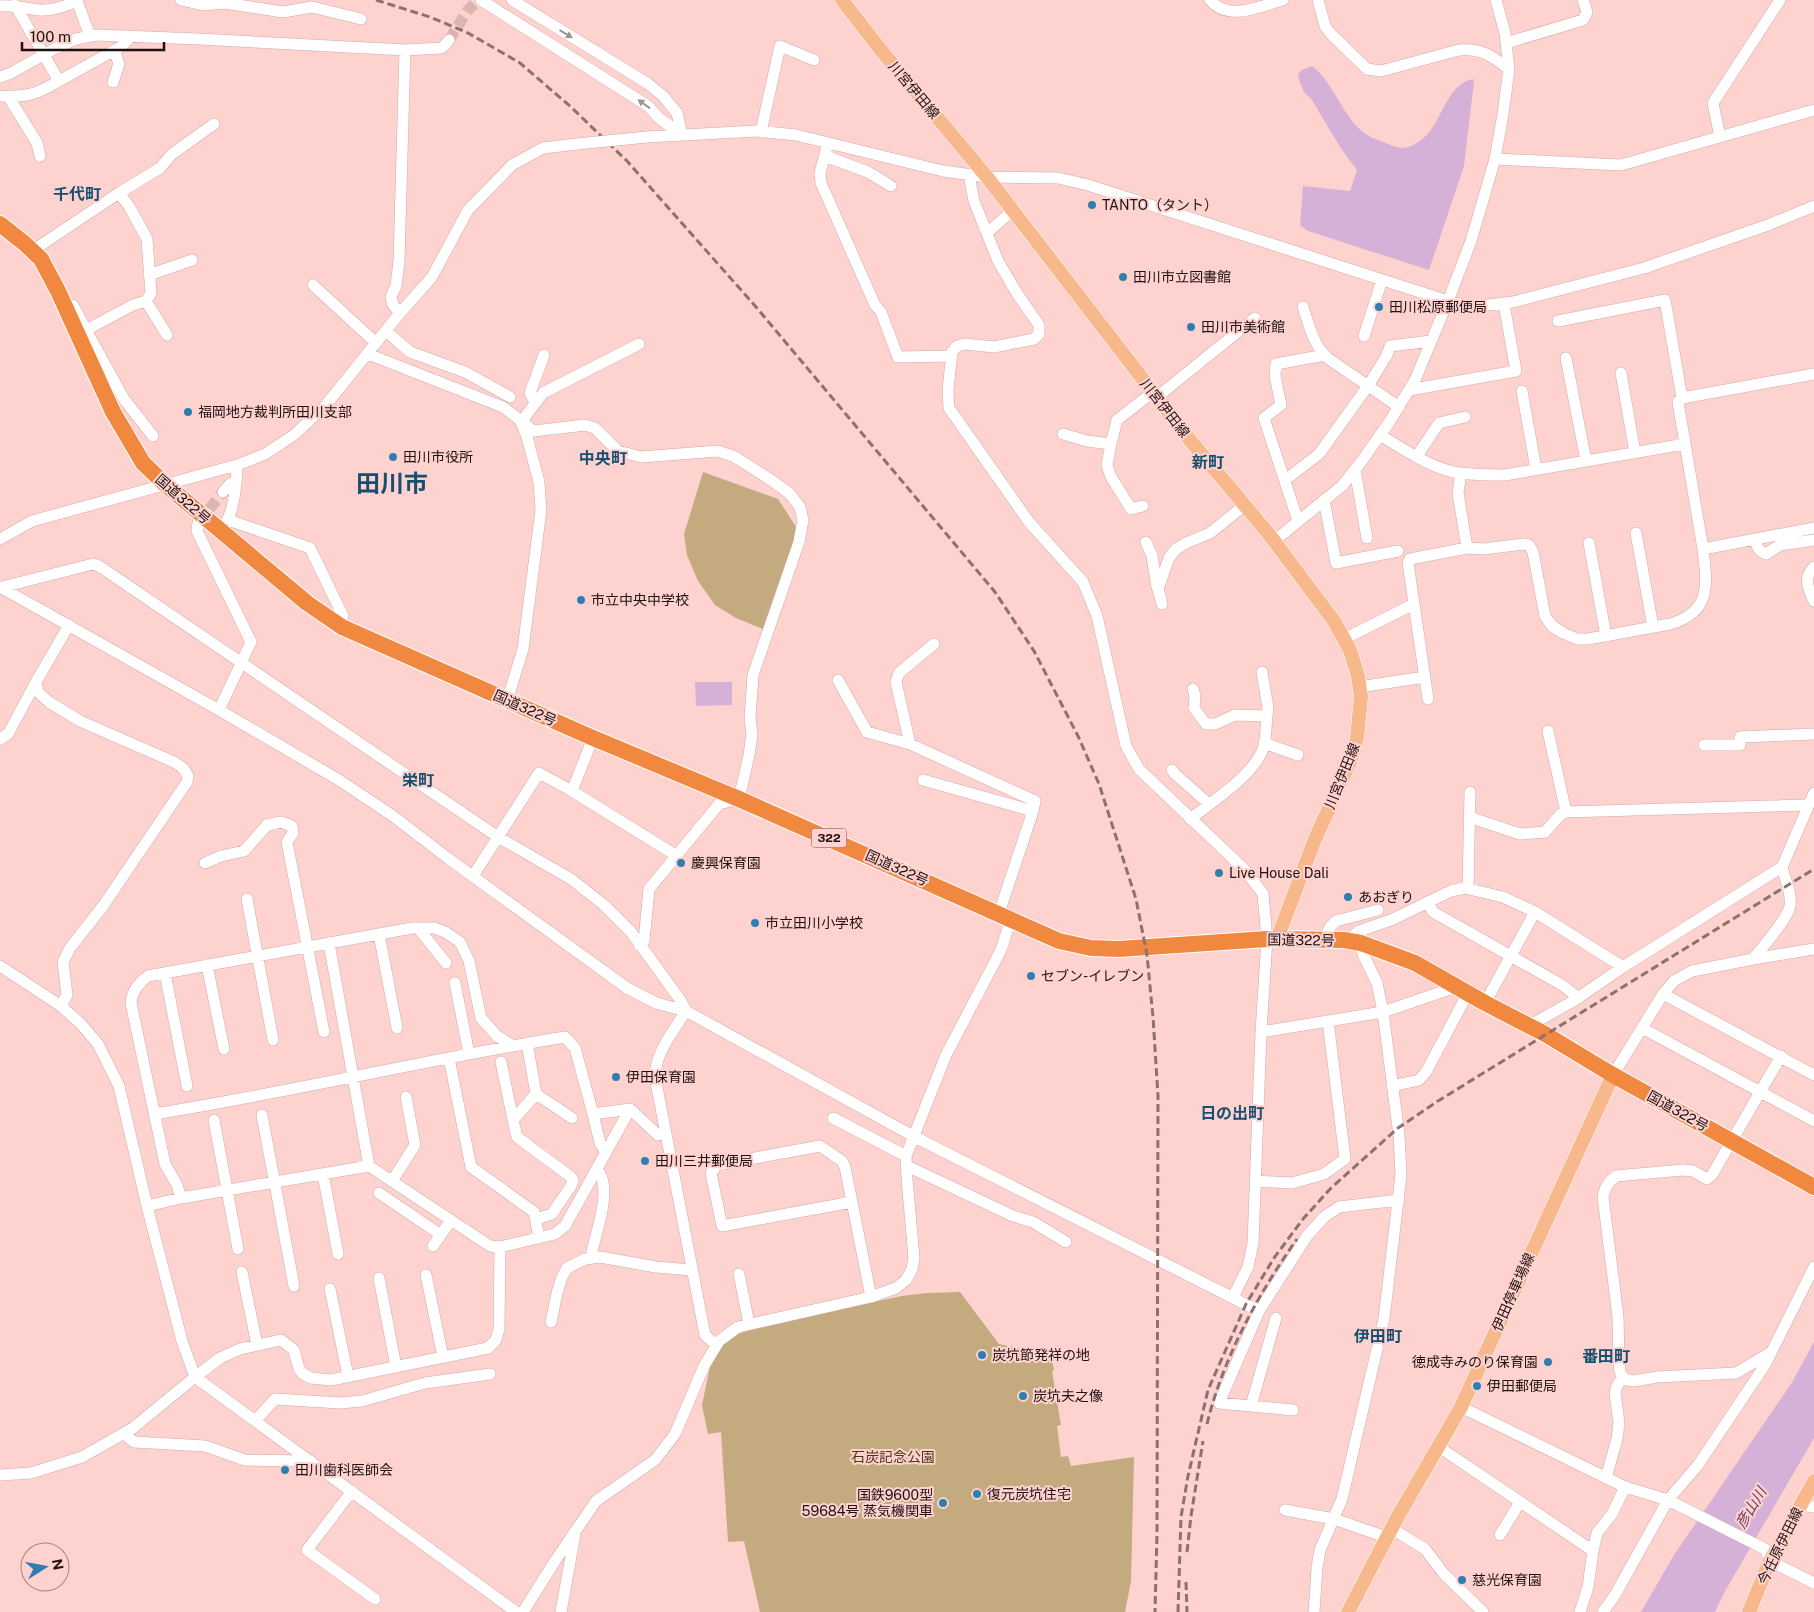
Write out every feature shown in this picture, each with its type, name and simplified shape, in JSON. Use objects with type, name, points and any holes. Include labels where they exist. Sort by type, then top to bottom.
[{"type":"highway","name":"国道322号","points":[[0,224],[41,260],[66,309],[113,412],[143,463],[164,484],[224,525],[307,603],[342,627],[507,701],[739,799],[1059,941],[1091,948],[1119,950],[1272,939],[1324,940],[1358,943],[1415,963],[1814,1187]]},
{"type":"main road","name":"川宮伊田線","points":[[842,0],[1013,210],[1189,439],[1274,541],[1324,607],[1350,650],[1360,698],[1357,738],[1350,762],[1272,939]]},
{"type":"main road","name":"伊田停車場線","points":[[1348,1612],[1389,1533],[1461,1407],[1613,1075]]},
{"type":"main road","name":"今任原伊田線","points":[[1749,1612],[1768,1555],[1814,1481]]},
{"type":"street","points":[[0,6],[41,10],[67,5],[77,0],[90,36]]},
{"type":"street","points":[[181,0],[203,5],[225,3],[282,12],[312,7],[360,20]]},
{"type":"street","points":[[481,0],[648,106],[659,118],[682,135]]},
{"type":"street","points":[[512,0],[647,83],[677,113],[682,135]]},
{"type":"street","points":[[1210,0],[1219,8],[1233,12],[1283,0]]},
{"type":"street","points":[[1318,0],[1325,26],[1367,69],[1381,71],[1459,50],[1472,49],[1493,57],[1509,69]]},
{"type":"street","points":[[1274,541],[1342,486],[1355,470],[1399,408],[1415,380],[1448,301],[1472,241],[1495,159],[1503,114],[1509,69],[1505,33],[1496,0]]},
{"type":"street","points":[[1506,43],[1583,20],[1587,12],[1583,0]]},
{"type":"street","points":[[1720,137],[1713,103],[1780,0]]},
{"type":"street","points":[[15,6],[59,81]]},
{"type":"street","points":[[536,34],[544,20]]},
{"type":"street","points":[[0,85],[5,75],[76,39],[90,36],[130,36],[405,50],[442,48],[449,40]]},
{"type":"street","points":[[4,96],[24,96],[40,92],[122,46],[130,36]]},
{"type":"street","points":[[761,132],[780,46],[814,60]]},
{"type":"street","points":[[113,82],[119,64],[114,50]]},
{"type":"street","points":[[400,313],[392,304],[391,298],[396,286],[399,261],[405,50]]},
{"type":"street","points":[[4,96],[37,144],[40,156]]},
{"type":"street","points":[[1495,159],[1621,165],[1814,110]]},
{"type":"street","points":[[32,251],[160,168],[172,154],[214,124]]},
{"type":"street","points":[[0,539],[32,521],[237,465],[265,454],[294,435],[325,406],[400,313],[432,277],[468,210],[512,165],[543,148],[647,137],[761,132],[796,135],[943,171],[987,178],[1058,178],[1088,185],[1448,301],[1472,307],[1504,304],[1644,268],[1768,225],[1814,206]]},
{"type":"street","points":[[828,143],[820,173],[821,183],[875,305],[881,312],[898,357],[952,356]]},
{"type":"street","points":[[825,156],[868,172],[891,186]]},
{"type":"street","points":[[968,175],[974,201],[1003,269],[1039,325],[1039,334],[1034,340],[994,347],[965,344],[957,346],[952,352],[948,390],[949,408],[1029,522],[1083,582],[1097,616],[1126,746],[1139,768],[1245,870],[1262,894],[1272,939],[1261,1032],[1254,1243],[1248,1267],[1233,1297]]},
{"type":"street","points":[[86,330],[133,305],[146,301],[151,293],[147,239],[129,206],[119,193]]},
{"type":"street","points":[[987,233],[1013,210]]},
{"type":"street","points":[[149,275],[192,260]]},
{"type":"street","points":[[1364,336],[1382,280]]},
{"type":"street","points":[[313,285],[376,343]]},
{"type":"street","points":[[1558,320],[1665,300],[1682,398]]},
{"type":"street","points":[[146,301],[166,335]]},
{"type":"street","points":[[1409,390],[1516,371],[1504,304]]},
{"type":"street","points":[[66,309],[73,305],[124,399],[153,436]]},
{"type":"street","points":[[1303,307],[1314,340],[1325,355],[1399,408]]},
{"type":"street","points":[[1143,506],[1131,508],[1111,477],[1108,465],[1117,420],[1155,395],[1255,318]]},
{"type":"street","points":[[386,331],[410,352],[465,372],[510,397]]},
{"type":"street","points":[[1285,480],[1319,454],[1368,386],[1387,356],[1390,346],[1431,341]]},
{"type":"street","points":[[521,422],[543,393],[638,344]]},
{"type":"street","points":[[368,354],[503,407],[534,431],[585,425],[595,428],[618,451],[641,457],[718,451],[734,457],[771,480],[789,493],[800,507],[803,520],[799,542],[753,675],[750,719],[752,735],[739,799],[719,804],[649,889],[644,941],[639,945]]},
{"type":"street","points":[[535,402],[530,394],[544,355]]},
{"type":"street","points":[[1298,521],[1264,418],[1281,405],[1275,376],[1276,364],[1325,355]]},
{"type":"street","points":[[1566,358],[1586,461]]},
{"type":"street","points":[[1621,373],[1635,453]]},
{"type":"street","points":[[1428,699],[1408,563],[1410,559],[1467,548],[1484,549],[1523,544],[1529,545],[1533,552],[1545,616],[1552,626],[1577,639],[1588,640],[1683,620],[1696,612],[1705,597],[1707,582],[1678,402],[1682,398],[1814,374]]},
{"type":"street","points":[[1522,391],[1536,470]]},
{"type":"street","points":[[1417,456],[1439,423],[1465,417]]},
{"type":"street","points":[[507,701],[523,649],[541,510],[538,482],[527,437],[521,422]]},
{"type":"street","points":[[1063,434],[1087,441],[1111,444]]},
{"type":"street","points":[[1380,435],[1417,456],[1452,472],[1506,475],[1685,444]]},
{"type":"street","points":[[237,465],[236,482],[224,525],[310,548],[343,616],[342,627]]},
{"type":"street","points":[[1355,470],[1367,538]]},
{"type":"street","points":[[1462,473],[1458,493],[1467,548]]},
{"type":"street","points":[[223,492],[230,484],[236,482]]},
{"type":"street","points":[[1324,500],[1336,562],[1398,551]]},
{"type":"street","points":[[1158,588],[1169,558],[1176,549],[1210,533],[1245,505]]},
{"type":"street","points":[[198,523],[197,531],[251,642],[219,710]]},
{"type":"street","points":[[1703,549],[1814,528]]},
{"type":"street","points":[[1636,533],[1653,627]]},
{"type":"street","points":[[1755,539],[1757,548],[1760,552],[1766,554],[1780,545],[1814,540]]},
{"type":"street","points":[[1146,542],[1152,556],[1162,604]]},
{"type":"street","points":[[1589,543],[1606,636]]},
{"type":"street","points":[[1,587],[93,564],[99,566],[498,837],[571,879],[604,905],[631,932],[681,1001],[686,1011]]},
{"type":"street","points":[[1814,567],[1808,577],[1807,586],[1814,600]]},
{"type":"street","points":[[1,587],[339,780],[393,816],[627,988],[656,1003],[686,1011],[913,1136],[1259,1311]]},
{"type":"street","points":[[1344,639],[1414,604]]},
{"type":"street","points":[[0,739],[8,734],[69,625]]},
{"type":"street","points":[[910,744],[896,682],[899,673],[934,644]]},
{"type":"street","points":[[1190,819],[1253,766],[1261,753],[1268,708],[1262,672]]},
{"type":"street","points":[[1359,688],[1425,677]]},
{"type":"street","points":[[523,1612],[596,1501],[655,1460],[675,1434],[704,1366],[719,1341],[738,1327],[871,1297],[896,1288],[906,1280],[912,1269],[914,1258],[906,1161],[913,1136],[946,1055],[1001,950],[1005,916],[1035,801],[910,744],[868,732],[838,680]]},
{"type":"street","points":[[36,682],[38,692],[49,702],[80,722],[174,762],[188,776],[186,782],[103,906],[70,948],[64,962],[67,995],[61,1006]]},
{"type":"street","points":[[1193,689],[1195,696],[1194,708],[1206,724],[1215,724],[1235,715],[1267,716]]},
{"type":"street","points":[[1548,731],[1566,812]]},
{"type":"street","points":[[1704,745],[1740,745],[1740,737],[1814,734]]},
{"type":"street","points":[[572,791],[593,738]]},
{"type":"street","points":[[1264,743],[1298,755]]},
{"type":"street","points":[[1172,770],[1209,804]]},
{"type":"street","points":[[473,876],[539,773],[572,791],[677,856]]},
{"type":"street","points":[[922,780],[1033,811]]},
{"type":"street","points":[[1468,888],[1470,792]]},
{"type":"street","points":[[1529,1026],[1579,998],[1623,967],[1782,867],[1814,793]]},
{"type":"street","points":[[1469,817],[1520,834],[1545,832],[1560,815],[1566,812],[1808,805]]},
{"type":"street","points":[[205,862],[244,851],[267,825],[281,822],[292,826],[293,833],[287,842],[324,1032]]},
{"type":"street","points":[[1753,959],[1777,929],[1790,907],[1789,892],[1782,867]]},
{"type":"street","points":[[1314,1612],[1320,1550],[1342,1499],[1384,1318],[1401,1176],[1399,1135],[1383,1012],[1377,982],[1358,943],[1356,934],[1359,931],[1391,920],[1451,891],[1468,888],[1503,897],[1535,912],[1623,967]]},
{"type":"street","points":[[247,898],[273,1040]]},
{"type":"street","points":[[1427,902],[1433,912],[1562,985],[1579,998]]},
{"type":"street","points":[[1324,940],[1330,927],[1336,921],[1378,910]]},
{"type":"street","points":[[1485,1003],[1535,912]]},
{"type":"street","points":[[418,928],[446,963]]},
{"type":"street","points":[[181,1198],[178,1185],[165,1164],[131,1003],[132,996],[140,982],[148,976],[379,934],[418,928],[434,928],[446,932],[460,942],[468,961],[481,1018],[497,1036],[511,1045]]},
{"type":"street","points":[[379,934],[397,1028]]},
{"type":"street","points":[[330,943],[369,1166]]},
{"type":"street","points":[[1613,1075],[1663,994],[1674,981],[1692,971],[1814,949]]},
{"type":"street","points":[[207,965],[224,1049]]},
{"type":"street","points":[[0,966],[61,1006],[81,1024],[98,1044],[119,1086],[147,1206],[182,1341],[195,1377],[516,1612]]},
{"type":"street","points":[[165,973],[187,1086]]},
{"type":"street","points":[[455,983],[469,1054]]},
{"type":"street","points":[[1261,1032],[1383,1012],[1462,990]]},
{"type":"street","points":[[1392,1086],[1419,1080],[1426,1072],[1462,990]]},
{"type":"street","points":[[1663,994],[1814,1075]]},
{"type":"street","points":[[686,1011],[661,1052],[655,1068],[655,1077],[704,1336],[716,1346]]},
{"type":"street","points":[[1255,1181],[1292,1183],[1324,1174],[1345,1159],[1328,1021]]},
{"type":"street","points":[[1642,1028],[1814,1121]]},
{"type":"street","points":[[154,1114],[565,1036],[575,1048],[600,1143],[606,1153]]},
{"type":"street","points":[[527,1043],[536,1094],[572,1118]]},
{"type":"street","points":[[1770,1353],[1736,1373],[1657,1377],[1634,1381],[1623,1377],[1620,1372],[1618,1318],[1604,1197],[1605,1188],[1609,1181],[1616,1176],[1683,1170],[1693,1171],[1707,1179],[1712,1175],[1781,1056]]},
{"type":"street","points":[[449,1058],[470,1167],[534,1212],[539,1238]]},
{"type":"street","points":[[501,1062],[517,1137],[573,1180],[552,1214],[536,1219]]},
{"type":"street","points":[[513,1120],[536,1094]]},
{"type":"street","points":[[392,1181],[415,1146],[406,1098]]},
{"type":"street","points":[[147,1206],[181,1198],[369,1166],[490,1246],[500,1247],[554,1234],[565,1226],[630,1109]]},
{"type":"street","points":[[630,1109],[658,1135],[665,1133]]},
{"type":"street","points":[[593,1114],[630,1109]]},
{"type":"street","points":[[262,1116],[294,1286]]},
{"type":"street","points":[[833,1118],[906,1161],[1013,1216],[1033,1222],[1066,1242]]},
{"type":"street","points":[[214,1120],[238,1249]]},
{"type":"street","points":[[852,1202],[722,1226],[712,1173],[717,1165],[820,1146],[842,1161],[845,1167],[852,1202],[871,1297]]},
{"type":"street","points":[[592,1257],[604,1194],[602,1175],[597,1170]]},
{"type":"street","points":[[323,1174],[338,1254]]},
{"type":"street","points":[[379,1193],[440,1235]]},
{"type":"street","points":[[1293,1410],[1219,1403],[1259,1311],[1307,1236],[1332,1211],[1339,1207],[1399,1200]]},
{"type":"street","points":[[433,1246],[451,1220]]},
{"type":"street","points":[[0,1474],[31,1474],[82,1457],[134,1428],[220,1358],[240,1349],[281,1340],[294,1350],[299,1369],[303,1374],[311,1378],[331,1380],[488,1348],[496,1340],[499,1329],[500,1247]]},
{"type":"street","points":[[551,1322],[559,1285],[567,1268],[592,1257],[656,1268],[692,1270]]},
{"type":"street","points":[[1603,1612],[1671,1502],[1765,1365],[1814,1267]]},
{"type":"street","points":[[242,1272],[257,1345]]},
{"type":"street","points":[[740,1274],[749,1324]]},
{"type":"street","points":[[426,1275],[443,1357]]},
{"type":"street","points":[[379,1278],[396,1367]]},
{"type":"street","points":[[330,1289],[348,1376]]},
{"type":"street","points":[[1251,1406],[1276,1318]]},
{"type":"street","points":[[256,1421],[275,1399],[340,1403],[362,1401],[425,1383],[490,1374]]},
{"type":"street","points":[[1606,1478],[1619,1422],[1615,1393],[1623,1377]]},
{"type":"street","points":[[1461,1407],[1625,1487],[1671,1502],[1768,1555],[1814,1584]]},
{"type":"street","points":[[124,1434],[134,1442],[205,1446],[245,1460],[311,1461]]},
{"type":"street","points":[[1439,1448],[1593,1551]]},
{"type":"street","points":[[1580,1612],[1588,1587],[1597,1533],[1612,1514],[1625,1487]]},
{"type":"street","points":[[352,1491],[307,1550],[375,1600]]},
{"type":"street","points":[[1500,1535],[1520,1502]]},
{"type":"street","points":[[1800,1506],[1814,1507]]},
{"type":"street","points":[[1285,1510],[1334,1519],[1389,1533],[1425,1549],[1444,1574],[1483,1612]]},
{"type":"street","points":[[561,1612],[576,1530]]},
{"type":"green space","points":[[703,472],[778,499],[798,530],[765,630],[736,618],[715,605],[698,581],[687,555],[684,534]]},
{"type":"green space","name":"石炭記念公園","points":[[960,1292],[999,1344],[1051,1355],[1061,1425],[1057,1426],[1061,1457],[1068,1456],[1071,1466],[1134,1457],[1131,1581],[1125,1612],[760,1612],[744,1541],[728,1542],[721,1432],[708,1434],[702,1405],[710,1367],[724,1343],[735,1335],[769,1324],[902,1296]]},
{"type":"water","points":[[1312,66],[1328,83],[1348,115],[1363,132],[1373,138],[1402,148],[1414,145],[1428,134],[1456,89],[1463,83],[1473,79],[1464,166],[1429,270],[1308,231],[1300,225],[1303,186],[1350,191],[1357,170],[1340,147],[1312,100],[1304,92],[1298,74]]},
{"type":"water","points":[[695,682],[732,682],[732,705],[696,706]]},
{"type":"water","name":"彦山川","points":[[1814,1342],[1814,1438],[1724,1593],[1715,1612],[1641,1612],[1674,1555],[1791,1384]]},
{"type":"tunnel","points":[[449,40],[468,10],[478,0]]},
{"type":"tunnel","points":[[199,522],[223,492]]},
{"type":"railway","points":[[376,0],[430,17],[468,33],[520,63],[571,107],[628,162],[756,307],[995,592],[1034,651],[1078,736],[1099,784],[1136,899],[1147,955],[1153,1017],[1158,1096],[1157,1533],[1155,1612]]},
{"type":"railway","points":[[1178,1612],[1181,1517],[1188,1476],[1208,1390],[1246,1304],[1274,1258],[1303,1219],[1331,1188],[1398,1128],[1438,1101],[1814,869]]},
{"type":"railway","points":[[1207,1424],[1222,1375],[1243,1327],[1297,1239]]},
{"type":"railway","points":[[1187,1552],[1203,1441]]},
{"type":"railway","points":[[1186,1582],[1187,1612]]},
{"type":"place","name":"TANTO（タント）","points":[[1092,205]]},
{"type":"place","name":"田川市立図書館","points":[[1123,277]]},
{"type":"place","name":"田川松原郵便局","points":[[1379,307]]},
{"type":"place","name":"田川市美術館","points":[[1191,327]]},
{"type":"place","name":"福岡地方裁判所田川支部","points":[[188,412]]},
{"type":"place","name":"田川市役所","points":[[393,457]]},
{"type":"place","name":"市立中央中学校","points":[[581,600]]},
{"type":"place","name":"慶興保育園","points":[[681,863]]},
{"type":"place","name":"Live House Dali","points":[[1219,873]]},
{"type":"place","name":"あおぎり","points":[[1348,897]]},
{"type":"place","name":"市立田川小学校","points":[[755,923]]},
{"type":"place","name":"セブン-イレブン","points":[[1031,976]]},
{"type":"place","name":"伊田保育園","points":[[616,1077]]},
{"type":"place","name":"田川三井郵便局","points":[[645,1161]]},
{"type":"place","name":"炭坑節発祥の地","points":[[982,1355]]},
{"type":"place","name":"徳成寺みのり保育園","points":[[1548,1362]]},
{"type":"place","name":"伊田郵便局","points":[[1477,1386]]},
{"type":"place","name":"炭坑夫之像","points":[[1023,1396]]},
{"type":"place","name":"田川歯科医師会","points":[[285,1470]]},
{"type":"place","name":"復元炭坑住宅","points":[[977,1494]]},
{"type":"place","name":"国鉄9600型 59684号 蒸気機関車","points":[[943,1503]]},
{"type":"place","name":"慈光保育園","points":[[1462,1580]]},
{"type":"district","name":"千代町","points":[[77,194]]},
{"type":"district","name":"中央町","points":[[603,458]]},
{"type":"district","name":"新町","points":[[1208,462]]},
{"type":"district","name":"田川市","points":[[392,484]]},
{"type":"district","name":"栄町","points":[[418,780]]},
{"type":"district","name":"日の出町","points":[[1232,1113]]},
{"type":"district","name":"伊田町","points":[[1378,1336]]},
{"type":"district","name":"番田町","points":[[1606,1356]]}]
